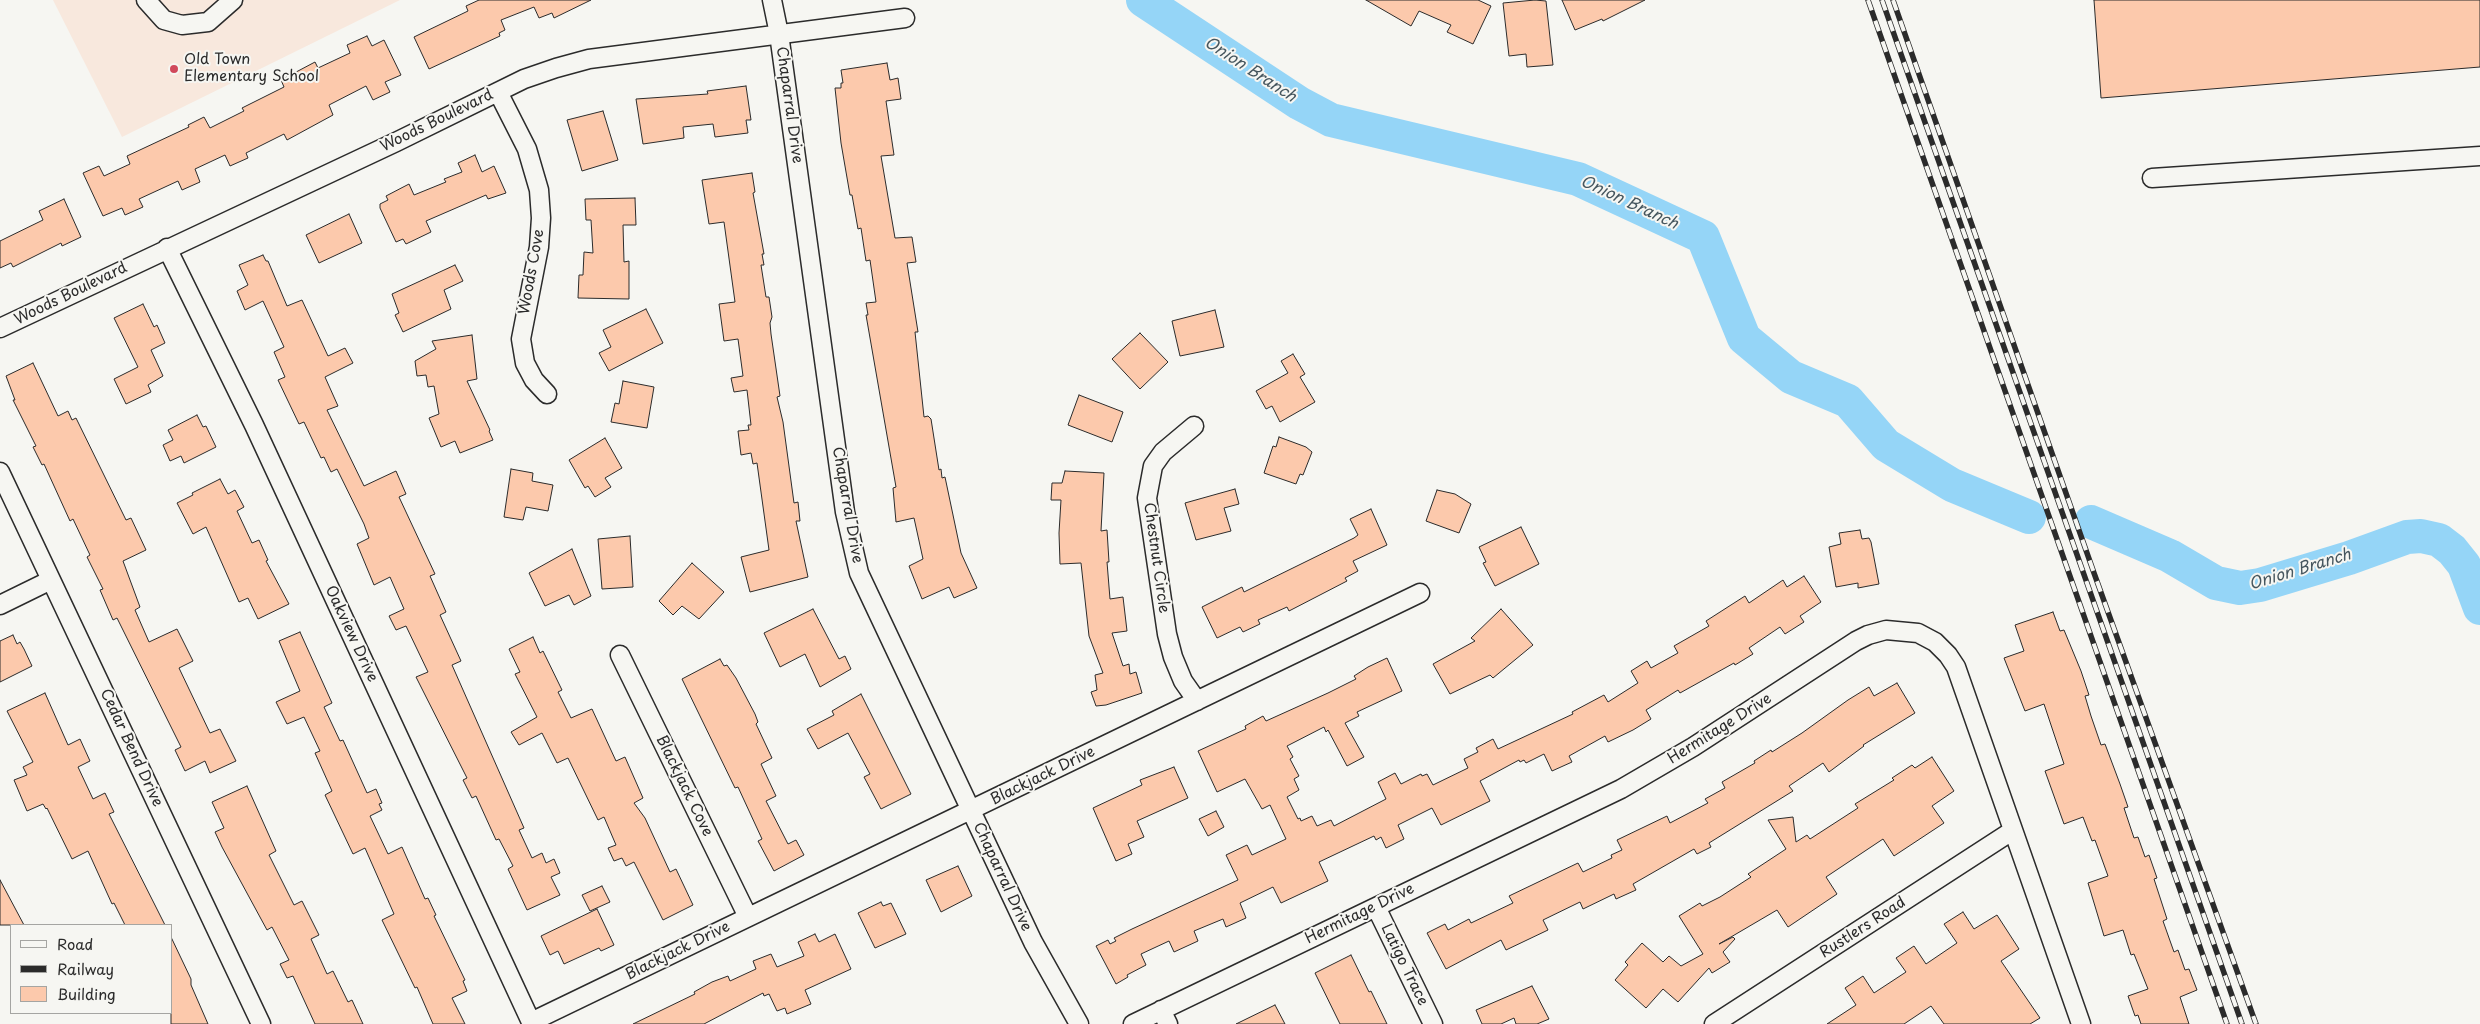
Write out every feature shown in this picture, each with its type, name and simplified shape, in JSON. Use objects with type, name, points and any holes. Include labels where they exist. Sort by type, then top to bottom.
[{"type":"street","points":[[146,0],[164,20],[182,25],[208,22],[233,0]]},
{"type":"street","name":"Chaparral Drive","points":[[772,0],[779,34],[851,545],[859,573],[875,612],[1033,942],[1079,1024]]},
{"type":"street","name":"Woods Boulevard","points":[[0,328],[396,142],[498,92],[556,68],[589,59],[905,18]]},
{"type":"street","name":"Woods Cove","points":[[498,92],[527,149],[539,190],[541,218],[539,247],[521,339],[525,363],[534,380],[547,394]]},
{"type":"street","points":[[2152,178],[2480,156]]},
{"type":"street","name":"Oakview Drive","points":[[167,248],[254,426],[531,1022]]},
{"type":"street","name":"Chestnut Circle","points":[[1194,426],[1163,452],[1153,466],[1148,498],[1167,634],[1173,657],[1183,681],[1197,701]]},
{"type":"street","name":"Cedar Bend Drive","points":[[0,472],[261,1024]]},
{"type":"street","points":[[0,605],[51,580]]},
{"type":"street","name":"Blackjack Drive","points":[[531,1022],[1420,593]]},
{"type":"street","name":"Hermitage Drive","points":[[1133,1024],[1165,1017],[1376,907],[1621,789],[1693,747],[1856,641],[1868,634],[1886,630],[1918,633],[1935,642],[1948,655],[1956,667],[2012,831],[2082,1024]]},
{"type":"street","name":"Blackjack Cove","points":[[620,655],[748,917]]},
{"type":"street","name":"Rustlers Road","points":[[1714,1024],[2012,831]]},
{"type":"street","name":"Latigo Trace","points":[[1376,907],[1433,1024]]},
{"type":"shaded area","name":"Old Town Elementary School","points":[[53,0],[400,0],[122,137]]},
{"type":"building","points":[[479,0],[591,0],[554,18],[552,13],[539,18],[534,7],[501,20],[505,30],[499,33],[500,36],[429,69],[414,37],[468,11],[466,6]]},
{"type":"building","points":[[1366,0],[1478,0],[1491,6],[1473,44],[1447,32],[1451,25],[1419,11],[1411,26]]},
{"type":"building","points":[[1535,0],[1546,1],[1553,65],[1527,67],[1526,54],[1509,56],[1503,3]]},
{"type":"building","points":[[1562,0],[1645,0],[1603,21],[1602,19],[1575,30]]},
{"type":"building","points":[[2094,0],[2480,0],[2480,67],[2101,98]]},
{"type":"building","points":[[367,36],[372,46],[384,40],[401,75],[385,82],[390,92],[373,100],[366,86],[329,105],[333,115],[287,140],[284,134],[246,153],[248,158],[230,166],[225,155],[195,169],[200,182],[182,190],[178,181],[139,199],[143,207],[125,215],[122,208],[103,216],[83,173],[99,166],[104,176],[130,164],[127,156],[189,127],[188,125],[204,117],[210,128],[244,111],[242,108],[284,87],[281,80],[315,62],[318,68],[350,53],[347,45]]},
{"type":"building","points":[[887,63],[890,80],[898,78],[901,99],[886,101],[894,155],[881,156],[895,238],[912,237],[916,262],[907,263],[918,332],[915,332],[924,417],[928,416],[931,419],[939,470],[941,469],[942,478],[945,477],[961,553],[977,588],[954,598],[949,587],[922,599],[909,566],[923,559],[914,518],[896,522],[893,488],[896,487],[866,315],[868,315],[866,303],[876,302],[870,260],[866,261],[861,228],[858,229],[841,143],[835,88],[841,88],[841,83],[843,83],[841,70]]},
{"type":"building","points":[[746,86],[751,120],[746,120],[748,133],[715,137],[713,124],[683,127],[684,138],[643,144],[636,99],[708,94],[707,91]]},
{"type":"building","points":[[603,111],[618,160],[582,171],[567,120]]},
{"type":"building","points":[[475,155],[482,172],[494,166],[506,193],[488,199],[486,195],[426,221],[431,232],[406,244],[403,239],[396,242],[380,208],[380,204],[388,200],[386,196],[409,184],[414,195],[446,182],[444,179],[462,172],[458,163]]},
{"type":"building","points":[[752,173],[755,192],[753,193],[764,254],[762,254],[764,265],[761,265],[766,297],[769,297],[772,317],[770,323],[771,334],[780,396],[777,397],[783,422],[794,503],[798,502],[800,521],[796,521],[808,577],[750,592],[741,557],[769,550],[757,463],[753,464],[751,453],[741,455],[738,431],[749,430],[748,425],[751,425],[747,390],[734,392],[731,378],[743,376],[738,339],[724,341],[719,304],[735,302],[724,222],[709,224],[702,180]]},
{"type":"building","points":[[635,198],[636,225],[623,225],[624,262],[629,261],[629,299],[578,298],[579,275],[583,275],[584,252],[593,253],[591,220],[586,220],[585,199]]},
{"type":"building","points":[[64,199],[81,237],[62,246],[61,243],[13,267],[11,263],[0,268],[0,241],[43,220],[39,211]]},
{"type":"building","points":[[349,214],[362,243],[319,263],[306,235]]},
{"type":"building","points":[[263,255],[266,261],[268,261],[287,306],[302,300],[328,356],[345,348],[353,363],[325,377],[338,406],[327,410],[364,486],[396,471],[406,494],[399,497],[435,574],[430,576],[446,612],[440,615],[461,661],[452,665],[524,828],[519,830],[532,858],[542,853],[546,863],[554,859],[560,873],[551,877],[560,895],[527,910],[508,869],[513,866],[499,839],[496,840],[476,796],[472,798],[463,780],[467,778],[416,677],[428,672],[406,626],[396,630],[389,616],[404,609],[390,577],[374,585],[357,544],[369,538],[364,524],[337,469],[331,472],[324,457],[321,458],[304,422],[299,424],[278,380],[285,377],[274,352],[284,347],[263,301],[245,310],[237,291],[248,285],[239,265]]},
{"type":"building","points":[[455,265],[463,281],[444,290],[451,309],[403,332],[395,315],[399,313],[392,294]]},
{"type":"building","points":[[143,304],[154,327],[157,325],[165,343],[151,350],[163,376],[148,385],[151,392],[126,404],[114,379],[138,367],[114,318]]},
{"type":"building","points":[[646,309],[663,343],[609,371],[599,353],[611,347],[603,330]]},
{"type":"building","points":[[1215,310],[1224,347],[1180,356],[1172,321]]},
{"type":"building","points":[[1140,333],[1168,362],[1140,389],[1112,359]]},
{"type":"building","points":[[472,335],[477,379],[467,381],[493,440],[460,453],[455,441],[441,447],[429,418],[439,414],[434,386],[428,387],[426,375],[417,376],[415,361],[436,349],[432,341]]},
{"type":"building","points":[[1293,354],[1305,374],[1300,377],[1315,402],[1280,422],[1272,406],[1266,409],[1256,391],[1288,373],[1281,361]]},
{"type":"building","points":[[33,363],[58,416],[68,411],[72,420],[76,418],[126,520],[131,518],[146,550],[123,561],[140,607],[135,610],[149,642],[177,629],[193,661],[179,668],[210,733],[220,729],[236,761],[210,773],[205,761],[185,771],[175,750],[181,747],[117,618],[113,620],[100,590],[103,589],[87,557],[90,555],[73,519],[70,521],[44,464],[42,465],[33,447],[36,446],[13,400],[15,400],[6,376]]},
{"type":"building","points":[[623,381],[654,387],[647,428],[611,422],[615,403],[619,404]]},
{"type":"building","points":[[1079,395],[1123,412],[1112,442],[1068,425]]},
{"type":"building","points":[[197,415],[203,427],[206,426],[216,447],[184,463],[181,456],[170,461],[163,445],[173,440],[168,430]]},
{"type":"building","points":[[1279,437],[1306,447],[1312,452],[1303,475],[1300,474],[1296,484],[1264,473],[1273,446],[1276,447]]},
{"type":"building","points":[[605,438],[622,468],[605,478],[611,487],[595,497],[588,486],[585,488],[569,460]]},
{"type":"building","points":[[511,469],[533,473],[532,481],[553,485],[548,511],[526,507],[523,520],[504,517]]},
{"type":"building","points":[[1065,471],[1104,473],[1101,531],[1107,530],[1110,599],[1123,597],[1127,631],[1112,633],[1123,666],[1129,664],[1130,674],[1136,672],[1142,693],[1106,705],[1096,706],[1091,692],[1097,690],[1095,675],[1103,673],[1089,636],[1081,563],[1060,564],[1061,500],[1051,500],[1052,483],[1062,483]]},
{"type":"building","points":[[220,479],[228,494],[235,490],[244,507],[237,511],[252,543],[259,540],[268,560],[266,561],[289,604],[258,619],[248,598],[239,602],[206,527],[193,534],[177,503]]},
{"type":"building","points":[[1235,489],[1239,504],[1224,508],[1231,531],[1196,540],[1185,503]]},
{"type":"building","points":[[1437,490],[1455,494],[1471,504],[1459,533],[1426,521]]},
{"type":"building","points":[[1371,509],[1387,545],[1353,561],[1358,571],[1345,578],[1347,581],[1289,611],[1287,607],[1258,620],[1260,624],[1243,632],[1240,627],[1217,638],[1202,607],[1242,587],[1244,592],[1354,538],[1358,535],[1350,519]]},
{"type":"building","points":[[1521,527],[1539,564],[1495,586],[1483,563],[1486,562],[1479,547]]},
{"type":"building","points":[[1860,530],[1862,539],[1869,538],[1871,542],[1879,584],[1858,588],[1858,583],[1836,587],[1829,547],[1841,544],[1839,533]]},
{"type":"building","points":[[630,536],[633,587],[602,589],[598,539]]},
{"type":"building","points":[[572,549],[591,596],[574,605],[569,595],[545,606],[529,573]]},
{"type":"building","points":[[692,563],[724,592],[699,619],[682,606],[673,615],[659,601]]},
{"type":"building","points":[[1804,576],[1821,602],[1800,616],[1804,622],[1785,634],[1780,627],[1749,648],[1753,654],[1680,693],[1678,690],[1646,710],[1651,719],[1633,730],[1608,742],[1605,736],[1569,756],[1572,762],[1552,771],[1544,754],[1526,763],[1524,760],[1520,762],[1519,760],[1480,781],[1490,801],[1441,825],[1432,808],[1398,825],[1404,839],[1386,848],[1381,837],[1376,840],[1374,836],[1319,862],[1328,881],[1281,903],[1273,887],[1240,903],[1246,918],[1226,927],[1223,919],[1194,931],[1198,941],[1174,952],[1169,941],[1141,954],[1146,965],[1127,975],[1128,977],[1116,984],[1096,946],[1108,940],[1110,944],[1116,941],[1114,938],[1132,929],[1238,880],[1226,855],[1247,845],[1252,855],[1286,839],[1270,805],[1262,809],[1245,779],[1217,792],[1198,751],[1246,729],[1245,726],[1263,716],[1266,721],[1328,693],[1356,679],[1354,676],[1387,658],[1402,691],[1357,712],[1359,716],[1345,723],[1364,757],[1347,766],[1328,730],[1326,732],[1324,727],[1287,746],[1293,757],[1290,759],[1299,776],[1294,779],[1299,790],[1287,797],[1298,819],[1300,818],[1301,821],[1312,816],[1317,826],[1331,820],[1334,826],[1386,799],[1378,782],[1395,773],[1401,784],[1421,774],[1422,776],[1427,774],[1433,785],[1468,768],[1464,759],[1478,752],[1476,748],[1493,739],[1498,749],[1573,714],[1572,712],[1604,695],[1608,702],[1638,683],[1631,671],[1647,661],[1651,668],[1678,653],[1674,646],[1709,626],[1706,621],[1745,596],[1749,603],[1783,580],[1787,587]]},
{"type":"building","points":[[813,609],[839,659],[845,656],[851,669],[820,687],[805,654],[780,667],[764,633]]},
{"type":"building","points":[[1501,609],[1533,645],[1493,678],[1490,675],[1450,694],[1433,664],[1475,641],[1471,638]]},
{"type":"building","points":[[2053,612],[2060,631],[2064,630],[2081,671],[2089,695],[2085,696],[2091,716],[2101,745],[2105,744],[2120,784],[2128,807],[2124,808],[2134,838],[2138,837],[2145,857],[2149,855],[2157,878],[2154,879],[2167,919],[2163,921],[2174,952],[2178,950],[2185,970],[2189,969],[2197,990],[2180,997],[2189,1024],[2141,1024],[2138,1015],[2135,1016],[2128,996],[2148,989],[2134,954],[2131,955],[2123,930],[2104,936],[2088,883],[2108,876],[2095,840],[2092,841],[2083,817],[2064,824],[2045,771],[2064,764],[2044,704],[2025,711],[2004,658],[2024,651],[2015,625]]},
{"type":"building","points":[[300,632],[332,703],[324,707],[340,741],[343,740],[367,793],[376,789],[382,803],[379,804],[382,810],[370,816],[388,854],[402,847],[425,899],[428,898],[436,915],[434,916],[465,980],[463,981],[467,991],[452,998],[465,1024],[433,1024],[417,987],[415,988],[382,920],[394,914],[365,848],[353,854],[325,795],[332,791],[315,753],[320,751],[304,717],[287,724],[276,702],[300,691],[279,641]]},
{"type":"building","points":[[13,635],[17,644],[20,642],[32,666],[0,682],[0,641]]},
{"type":"building","points":[[533,637],[540,653],[543,651],[562,690],[558,692],[571,718],[592,709],[616,761],[625,757],[643,798],[634,803],[645,818],[670,872],[676,869],[693,905],[663,920],[634,862],[626,866],[622,858],[614,861],[608,848],[616,845],[604,817],[598,820],[568,758],[557,763],[542,733],[519,745],[511,732],[537,717],[515,674],[520,672],[509,649]]},
{"type":"building","points":[[720,659],[736,678],[755,714],[758,722],[756,724],[772,758],[761,764],[776,796],[766,801],[788,844],[796,840],[804,855],[774,871],[758,841],[762,839],[738,787],[735,788],[682,679]]},
{"type":"building","points":[[1897,683],[1915,713],[1863,745],[1829,772],[1823,763],[1789,786],[1793,791],[1709,843],[1711,847],[1697,854],[1694,849],[1633,884],[1636,890],[1616,899],[1614,894],[1583,909],[1580,902],[1543,920],[1548,930],[1506,950],[1501,940],[1446,969],[1427,933],[1445,924],[1448,930],[1469,919],[1471,923],[1513,903],[1509,896],[1578,863],[1583,872],[1612,858],[1611,855],[1622,850],[1617,840],[1667,816],[1670,823],[1708,803],[1705,799],[1725,788],[1722,782],[1755,763],[1754,761],[1771,750],[1772,752],[1802,733],[1848,700],[1869,687],[1874,696]]},
{"type":"building","points":[[45,693],[68,745],[80,739],[90,761],[78,767],[93,799],[105,793],[114,812],[109,814],[164,924],[124,924],[114,903],[112,904],[88,851],[72,859],[47,808],[43,804],[27,811],[14,780],[27,775],[23,767],[33,762],[7,711]]},
{"type":"building","points":[[861,694],[911,794],[881,809],[864,777],[870,774],[848,733],[818,749],[807,729],[834,715],[832,711]]},
{"type":"building","points":[[1932,757],[1954,791],[1932,806],[1944,823],[1894,856],[1883,839],[1826,877],[1837,894],[1788,927],[1777,910],[1719,944],[1733,937],[1735,939],[1723,952],[1730,962],[1712,973],[1709,968],[1678,1002],[1663,989],[1646,1008],[1615,980],[1628,965],[1625,962],[1642,943],[1663,962],[1669,956],[1681,966],[1703,954],[1679,916],[1700,903],[1702,906],[1720,897],[1751,877],[1748,874],[1786,849],[1768,820],[1793,817],[1796,842],[1807,835],[1810,839],[1858,808],[1855,804],[1894,780],[1892,778],[1912,765],[1915,768]]},
{"type":"building","points":[[1174,767],[1188,798],[1137,821],[1144,837],[1128,844],[1132,854],[1116,861],[1093,808],[1142,785],[1140,780]]},
{"type":"building","points":[[247,786],[276,851],[269,855],[294,905],[302,901],[319,935],[311,939],[327,974],[333,971],[348,1002],[352,1000],[363,1024],[315,1024],[293,976],[287,978],[280,964],[289,960],[272,927],[267,930],[222,847],[215,832],[224,828],[212,802]]},
{"type":"building","points":[[1216,811],[1224,827],[1208,836],[1199,819]]},
{"type":"building","points":[[958,866],[972,896],[941,912],[926,880]]},
{"type":"building","points":[[0,880],[23,924],[0,925]]},
{"type":"building","points":[[602,886],[610,902],[590,911],[582,895]]},
{"type":"building","points":[[881,902],[883,906],[891,903],[906,934],[875,948],[858,913]]},
{"type":"building","points":[[597,909],[614,945],[601,951],[599,948],[564,964],[558,951],[550,955],[541,936]]},
{"type":"building","points":[[1963,912],[1974,929],[1997,915],[2019,949],[2001,961],[2040,1018],[2030,1024],[1944,1024],[1931,1006],[1904,1024],[1827,1024],[1856,1005],[1845,988],[1863,976],[1874,993],[1906,972],[1896,958],[1914,946],[1926,964],[1957,943],[1944,924]]},
{"type":"building","points":[[815,934],[819,942],[835,934],[851,969],[805,990],[811,1004],[787,1014],[785,1008],[777,1011],[769,994],[764,996],[763,993],[704,1024],[633,1024],[695,994],[694,992],[712,982],[728,976],[730,981],[756,969],[753,961],[771,954],[777,967],[804,956],[798,942]]},
{"type":"building","points":[[172,939],[191,979],[191,985],[208,1024],[171,1024]]},
{"type":"building","points":[[1351,955],[1387,1024],[1340,1024],[1315,973]]},
{"type":"building","points":[[1532,986],[1549,1019],[1537,1024],[1516,1024],[1514,1018],[1501,1024],[1482,1024],[1476,1010]]},
{"type":"building","points":[[1275,1005],[1285,1024],[1236,1024]]},
{"type":"waterway","name":"Onion Branch","points":[[1143,0],[1299,103],[1331,120],[1578,179],[1703,237],[1744,338],[1791,377],[1848,401],[1886,445],[1952,485],[2029,517]]},
{"type":"waterway","name":"Onion Branch","points":[[2091,522],[2170,556],[2216,583],[2240,588],[2260,585],[2349,558],[2407,537],[2421,536],[2439,540],[2452,550],[2464,565],[2480,608]]},
{"type":"railway","points":[[1868,0],[2227,1024]]},
{"type":"railway","points":[[1882,0],[2242,1024]]},
{"type":"railway","points":[[1893,0],[2094,573],[2256,1024]]},
{"type":"place","name":"Old Town Elementary School","points":[[174,69]]}]
